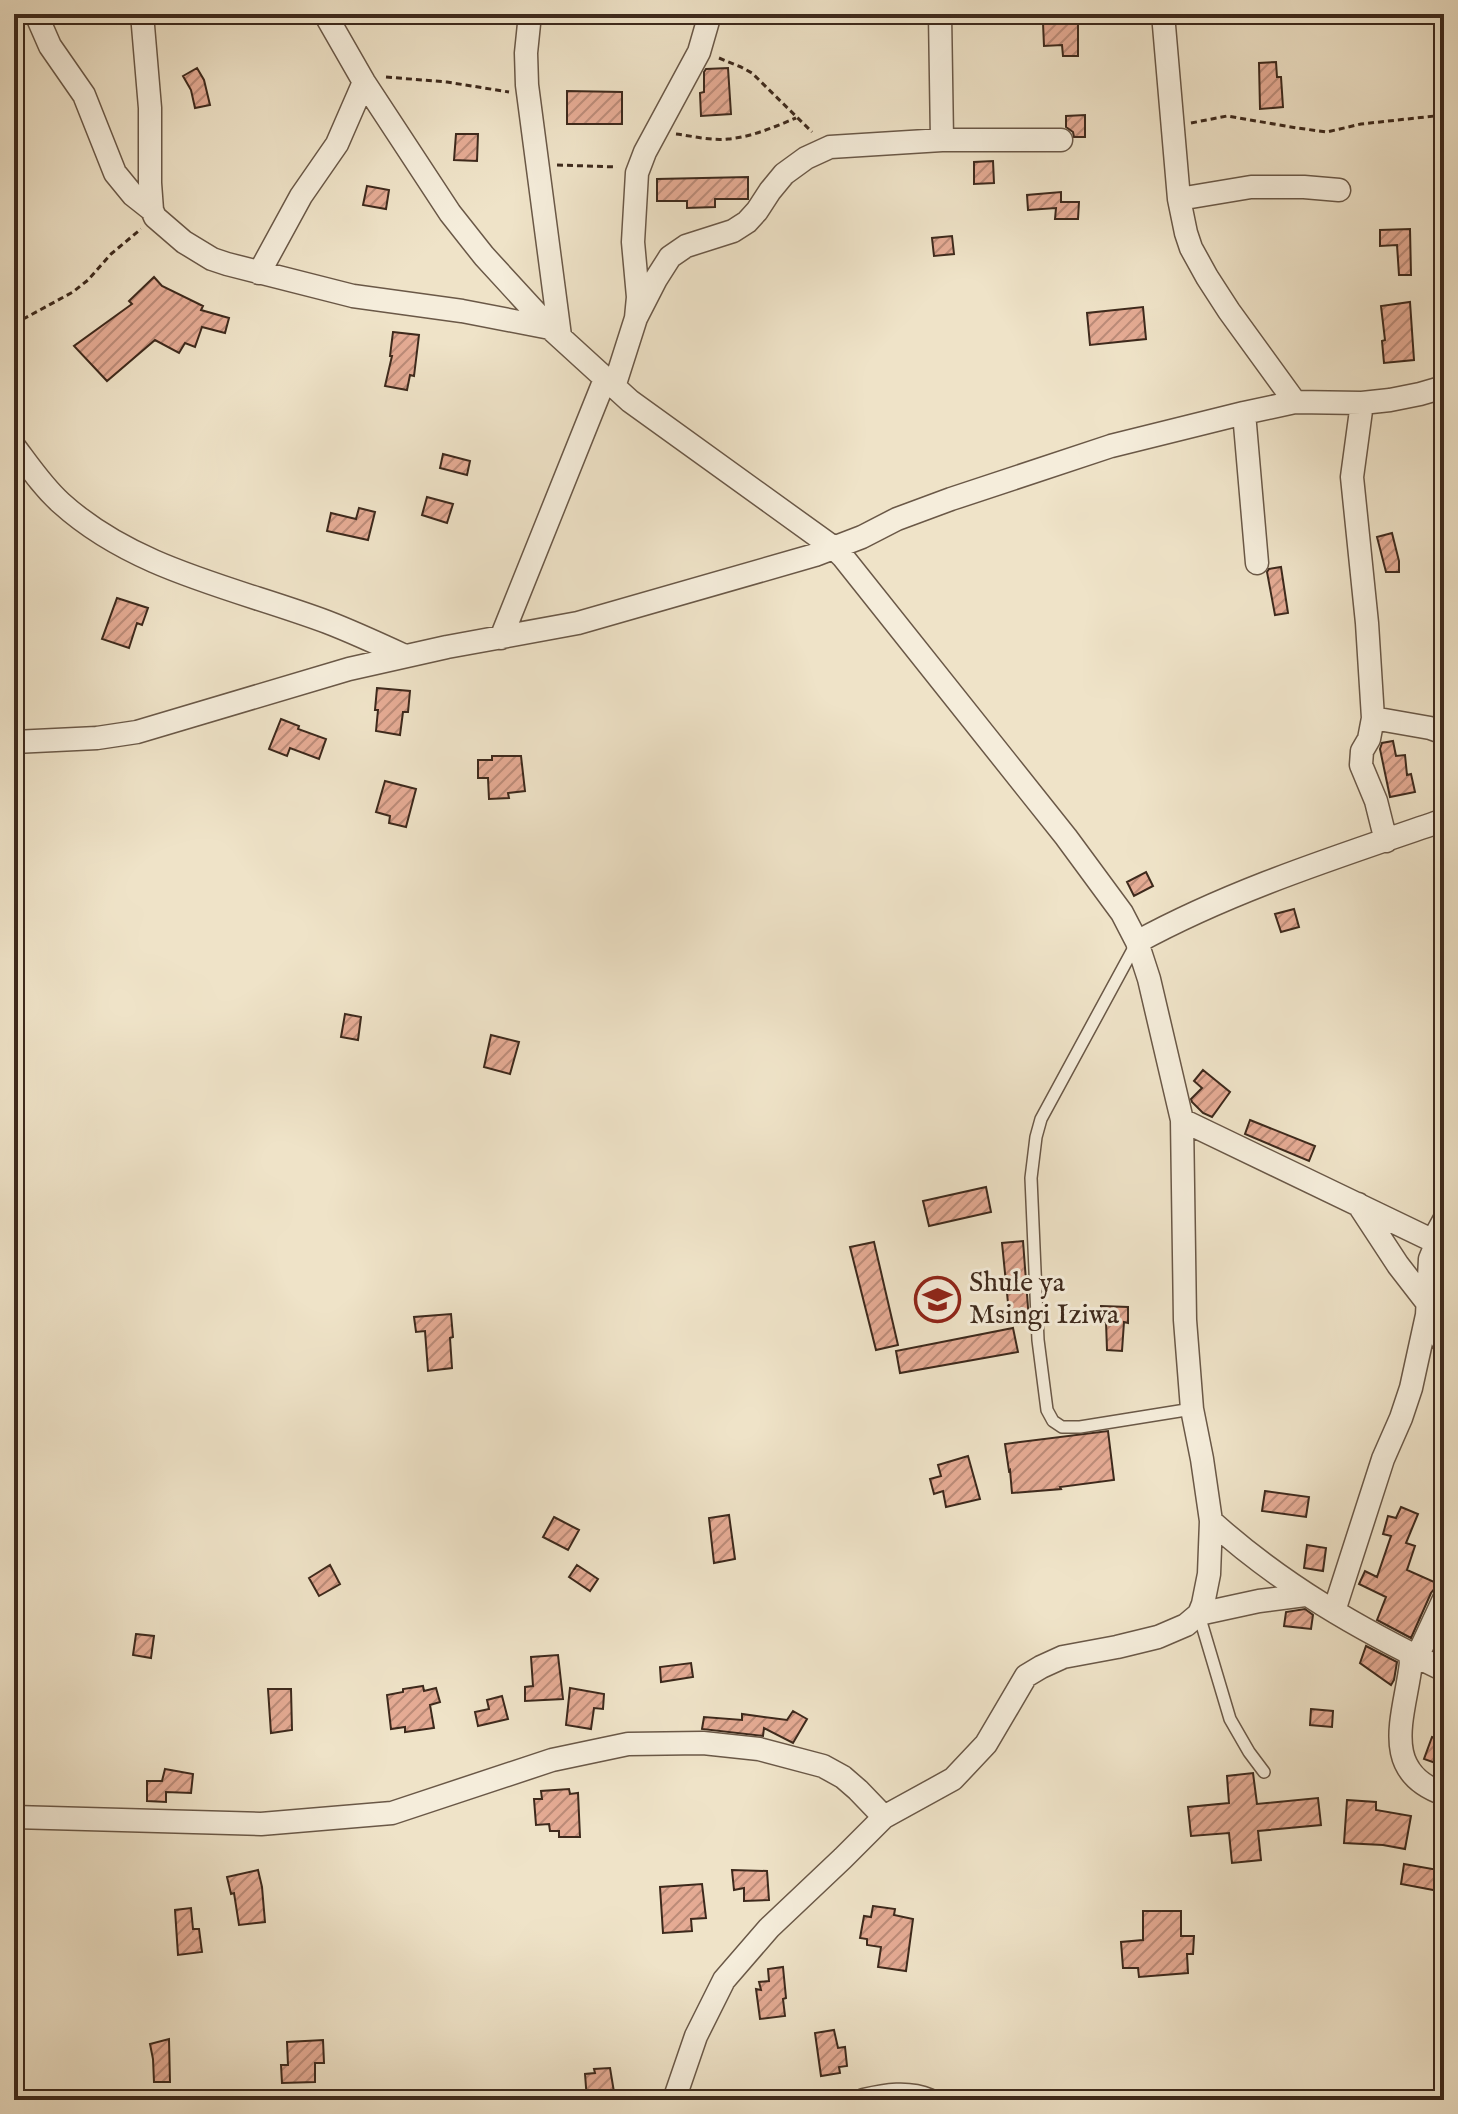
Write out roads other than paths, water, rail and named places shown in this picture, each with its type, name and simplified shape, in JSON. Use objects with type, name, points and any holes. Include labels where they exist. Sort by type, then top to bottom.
[{"type":"street","points":[[36,14],[50,46],[84,95],[115,173],[133,195],[184,242],[212,259],[353,296],[462,311],[555,332]]},
{"type":"street","points":[[142,14],[154,213]]},
{"type":"street","points":[[325,14],[362,79],[466,234],[555,332],[610,383],[661,425],[834,548],[1066,837],[1122,913],[1137,942],[1149,979],[1182,1120],[1185,1320],[1192,1409],[1211,1521],[1209,1574],[1199,1614],[1173,1632],[1063,1657],[1026,1676],[986,1744],[953,1779],[884,1817],[769,1928],[724,1980],[696,2036],[674,2100]]},
{"type":"street","points":[[530,14],[526,53],[528,96],[555,332]]},
{"type":"street","points":[[636,318],[638,297],[633,242],[637,173],[645,152],[699,52],[710,14]]},
{"type":"street","points":[[940,14],[942,140]]},
{"type":"street","points":[[1163,14],[1179,199],[1191,248],[1229,311],[1295,402]]},
{"type":"street","points":[[259,273],[301,196],[337,144],[362,79]]},
{"type":"street","points":[[501,638],[636,318],[670,257],[686,246],[733,231],[747,222],[784,174],[806,158],[830,147],[942,140],[1061,140]]},
{"type":"street","points":[[1179,199],[1251,187],[1339,190]]},
{"type":"street","points":[[14,742],[97,738],[137,732],[349,669],[578,623],[793,562],[834,548],[897,519],[1111,446],[1295,402],[1362,403],[1444,387]]},
{"type":"street","points":[[1362,403],[1352,477],[1373,718],[1369,739],[1362,751],[1361,765],[1376,801],[1386,841]]},
{"type":"street","points":[[1244,413],[1257,563]]},
{"type":"street","points":[[14,446],[60,502],[111,540],[143,558],[328,623],[405,656]]},
{"type":"street","points":[[1373,718],[1444,733]]},
{"type":"street","points":[[1137,942],[1243,892],[1444,820]]},
{"type":"street","points":[[1182,1120],[1438,1243]]},
{"type":"street","points":[[1356,1202],[1428,1310],[1444,1343]]},
{"type":"street","points":[[1334,1611],[1383,1459],[1411,1388],[1428,1310],[1430,1259],[1444,1220]]},
{"type":"street","points":[[1211,1521],[1305,1595],[1444,1670]]},
{"type":"street","points":[[1199,1614],[1305,1595]]},
{"type":"street","points":[[1444,1599],[1411,1663],[1401,1752],[1414,1778],[1444,1794]]},
{"type":"street","points":[[14,1817],[261,1824],[392,1813],[552,1760],[628,1744],[703,1743],[759,1749],[823,1766],[843,1777],[884,1817]]},
{"type":"street","points":[[864,2100],[900,2094],[917,2095],[929,2100]]},
{"type":"lane","points":[[1137,942],[1041,1119],[1036,1137],[1031,1178],[1038,1340],[1047,1410],[1053,1421],[1062,1427],[1080,1427],[1192,1409]]},
{"type":"lane","points":[[1199,1614],[1230,1719],[1264,1772]]},
{"type":"place","name":"Shule ya Msingi Iziwa","points":[[938,1299]]}]
